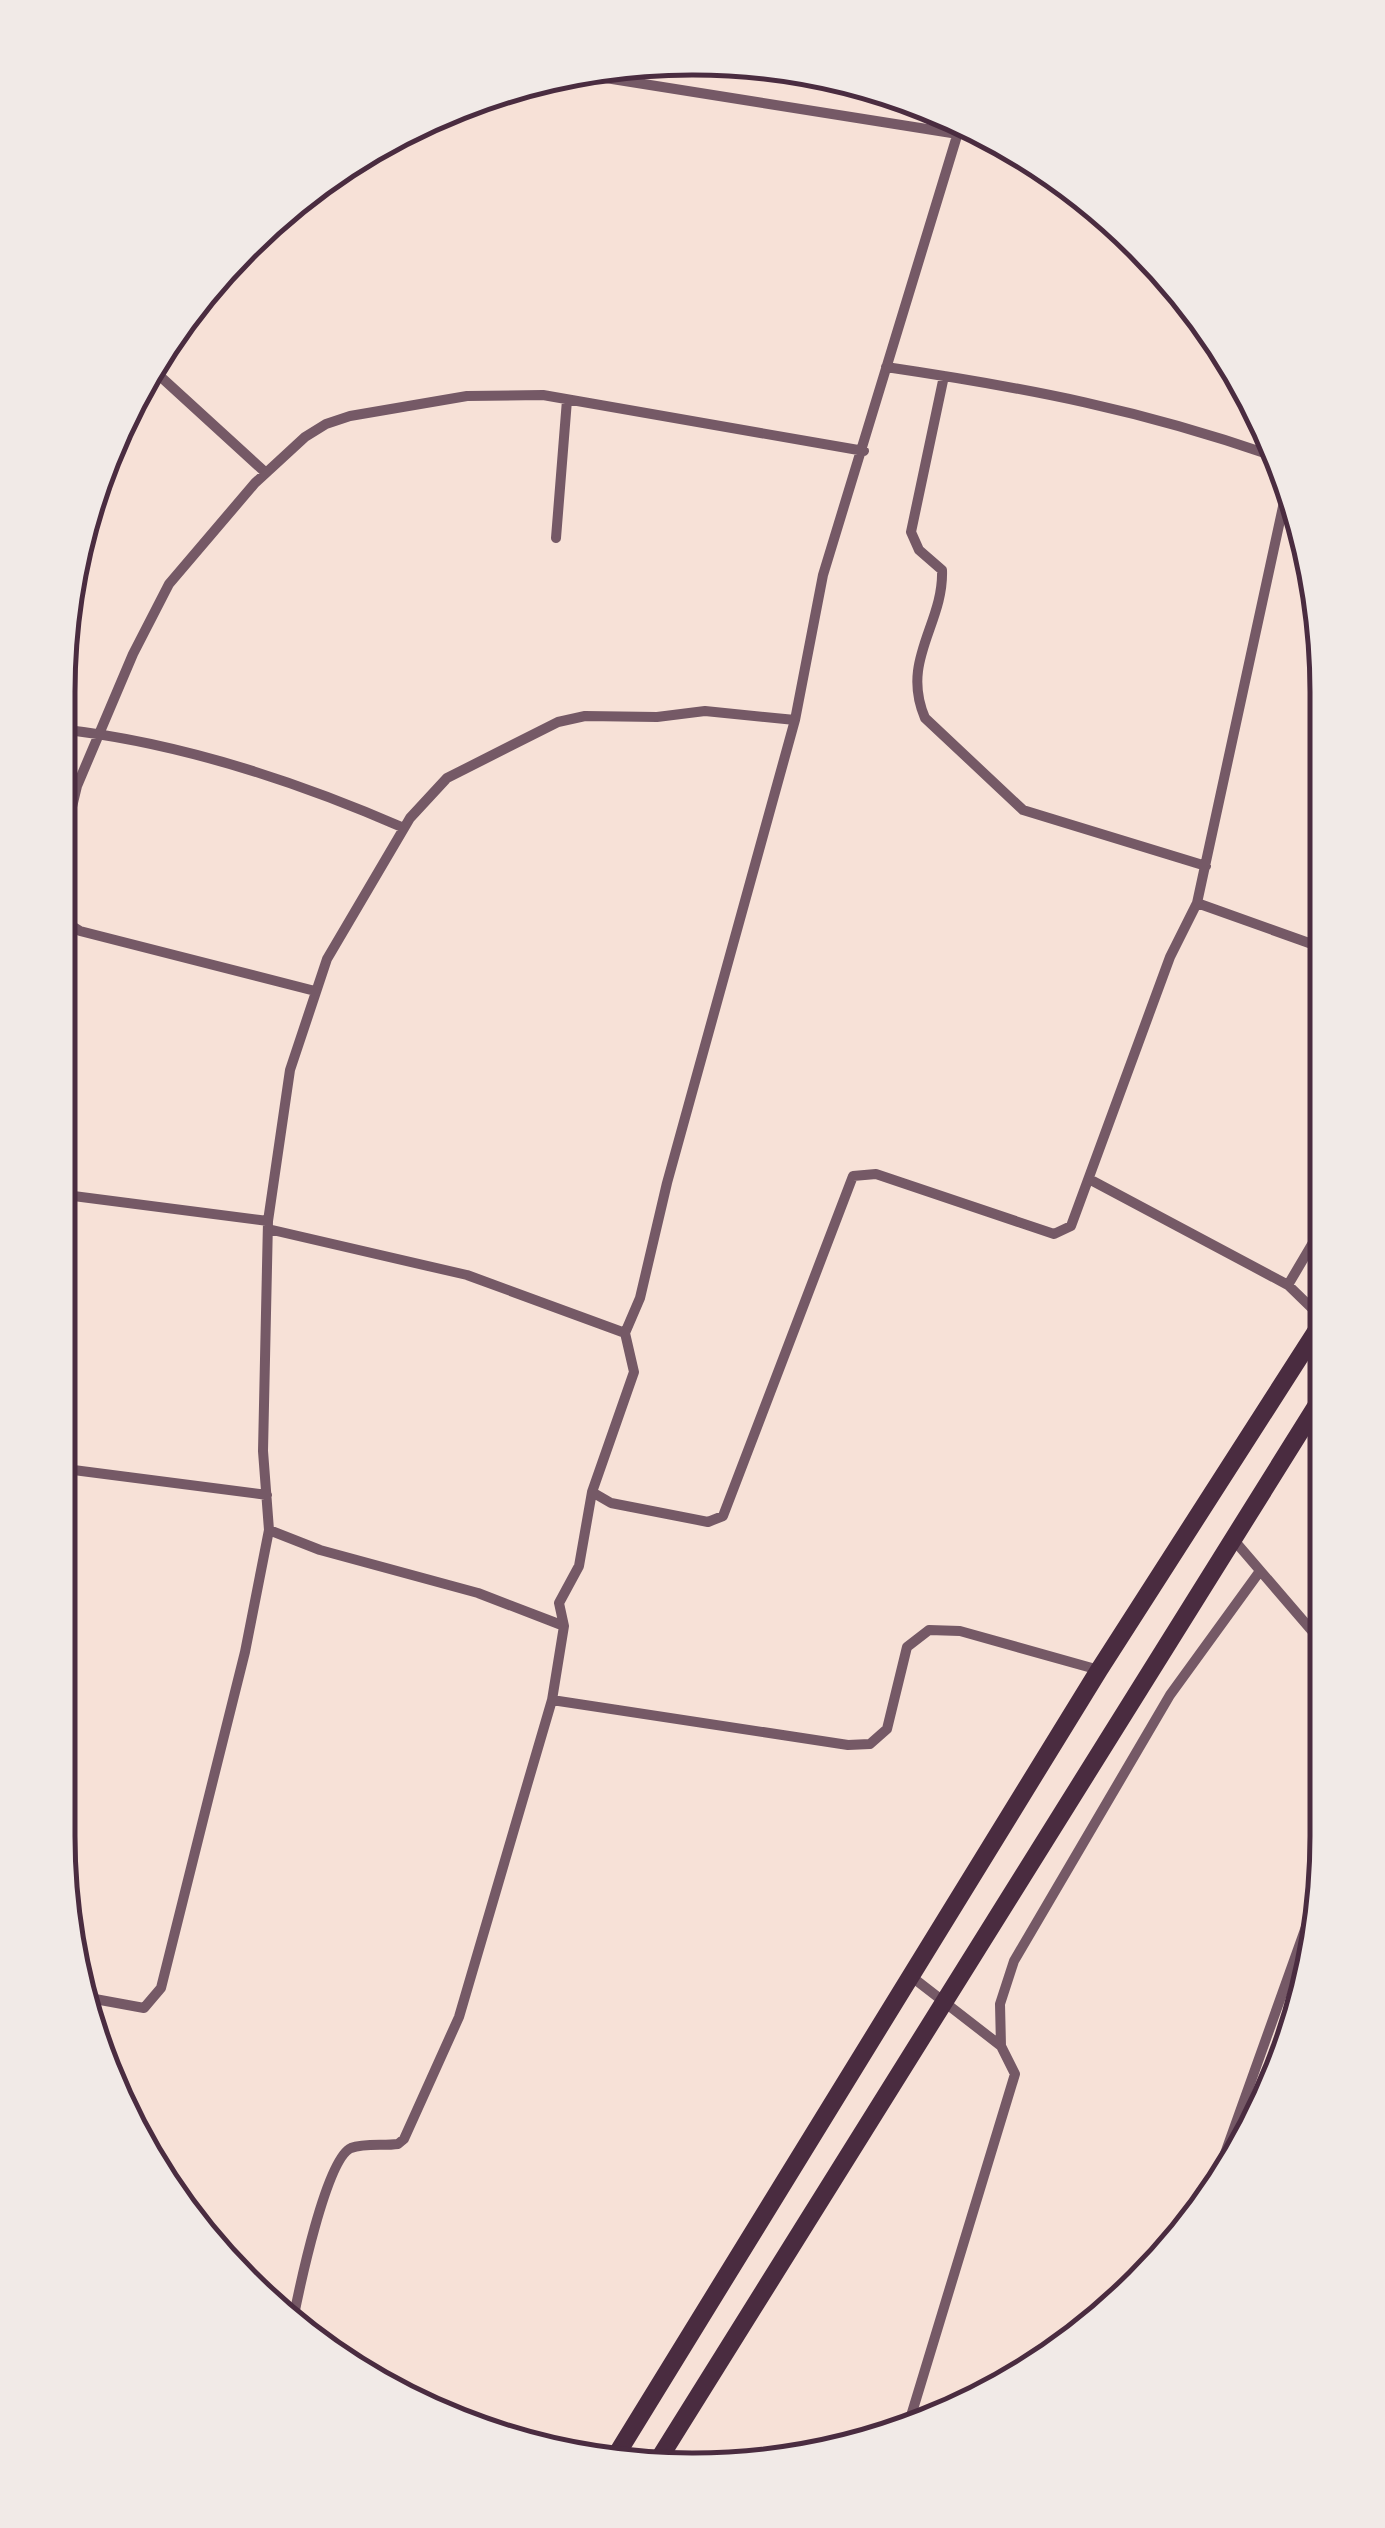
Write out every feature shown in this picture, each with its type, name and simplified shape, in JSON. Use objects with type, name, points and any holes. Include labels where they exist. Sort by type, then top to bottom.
[{"type":"main road","points":[[621,2449],[1099,1670],[1310,1341]]},
{"type":"main road","points":[[663,2452],[1310,1415]]},
{"type":"street","points":[[617,79],[940,127]]},
{"type":"street","points":[[295,2308],[303,2271],[339,2159],[356,2146],[398,2144],[404,2139],[452,2036],[552,1700],[564,1626],[559,1603],[579,1566],[592,1492],[634,1372],[625,1333],[640,1298],[667,1183],[794,720],[823,575],[957,135]]},
{"type":"street","points":[[886,367],[1139,412],[1261,452]]},
{"type":"street","points":[[944,376],[911,532],[919,550],[942,570],[916,670],[918,702],[925,718],[1023,810],[1206,866]]},
{"type":"street","points":[[162,378],[266,473]]},
{"type":"street","points":[[75,797],[99,733],[169,584],[266,473],[305,437],[350,416],[467,396],[567,400],[864,451]]},
{"type":"street","points":[[556,538],[567,400]]},
{"type":"street","points":[[592,1492],[611,1504],[717,1522],[723,1516],[853,1176],[876,1174],[1054,1234],[1072,1226],[1170,957],[1197,903],[1282,511]]},
{"type":"street","points":[[97,1999],[144,2008],[161,1988],[245,1652],[269,1530],[268,1225],[290,1070],[314,991],[348,920],[421,801],[447,778],[558,722],[585,716],[657,717],[706,711],[794,720]]},
{"type":"street","points":[[75,731],[267,774],[404,828]]},
{"type":"street","points":[[1197,903],[1310,943]]},
{"type":"street","points":[[75,927],[314,991]]},
{"type":"street","points":[[1090,1179],[1288,1285],[1310,1306]]},
{"type":"street","points":[[75,1197],[268,1225],[467,1275],[625,1333]]},
{"type":"street","points":[[1288,1285],[1310,1248]]},
{"type":"street","points":[[75,1470],[267,1496]]},
{"type":"street","points":[[269,1530],[320,1550],[478,1594],[564,1626]]},
{"type":"street","points":[[1233,1539],[1310,1628]]},
{"type":"street","points":[[912,2412],[1015,2074],[1002,2046],[1000,2004],[1014,1961],[1170,1695],[1260,1570]]},
{"type":"street","points":[[552,1700],[848,1745],[870,1744],[887,1729],[907,1647],[929,1630],[960,1631],[1099,1670]]},
{"type":"street","points":[[1231,2137],[1301,1941]]},
{"type":"street","points":[[912,1978],[1002,2046]]}]
